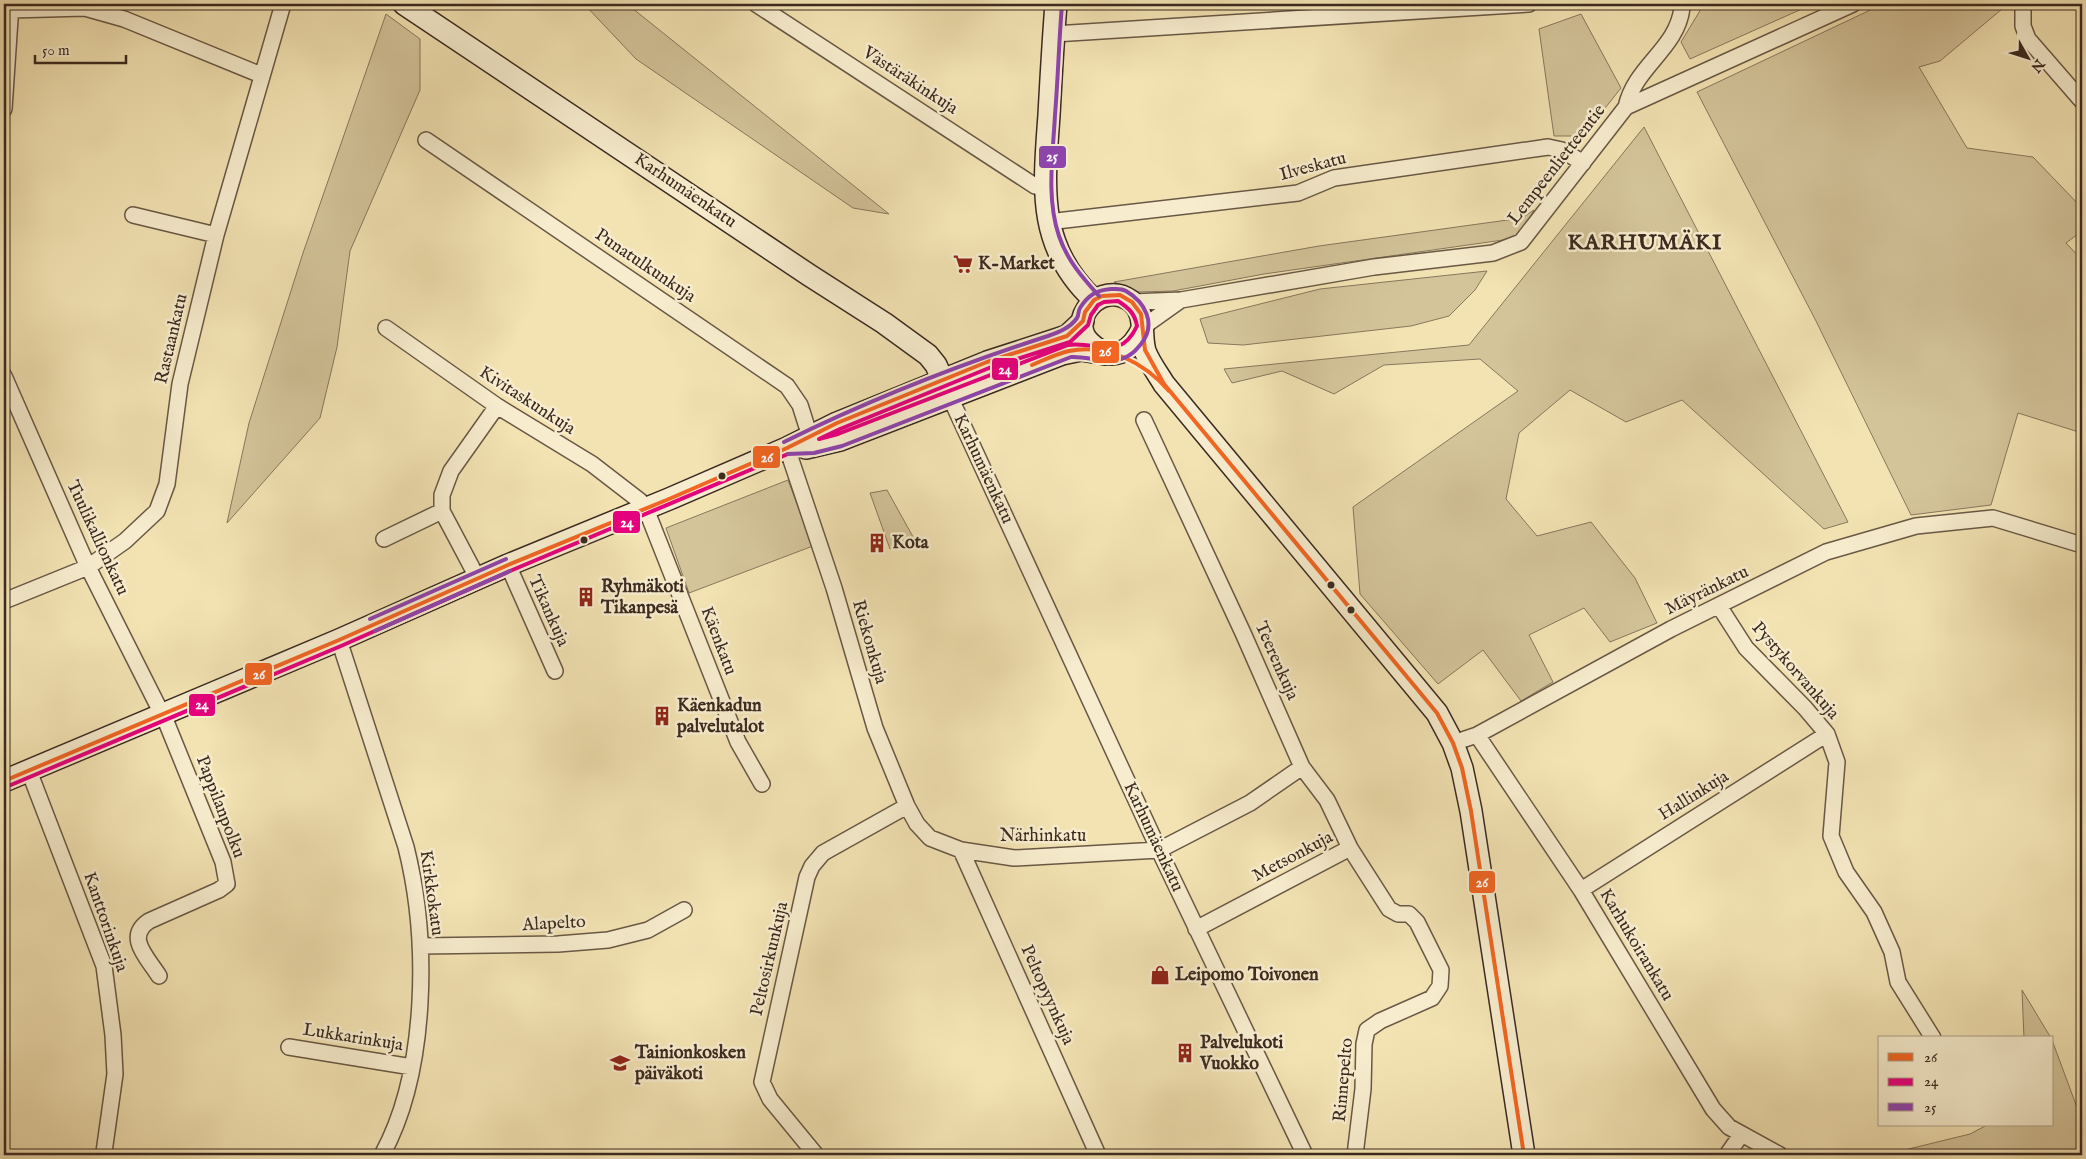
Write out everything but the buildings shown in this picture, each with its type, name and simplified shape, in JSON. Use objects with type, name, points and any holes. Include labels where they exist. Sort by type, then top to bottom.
[{"type":"main road","name":"Karhumäenkatu","points":[[404,4],[809,275],[884,323],[928,355],[936,365],[946,389]]},
{"type":"main road","points":[[1056,4],[1044,188],[1048,222],[1064,264],[1084,291],[1094,300]]},
{"type":"main road","points":[[1143,327],[1138,338],[1130,348],[1121,353],[1110,354],[1093,346],[1086,340],[1082,330],[1085,312],[1094,300],[1111,294],[1120,295],[1132,302],[1141,314],[1143,327],[1145,350],[1164,384],[1437,713],[1453,743],[1462,768],[1471,812],[1524,1155]]},
{"type":"main road","points":[[4,781],[338,640],[508,565],[646,509],[787,448],[811,442],[841,439],[946,389],[1003,356],[1067,336],[1083,320]]},
{"type":"main road","points":[[946,389],[1070,351],[1081,350],[1130,359],[1164,384]]},
{"type":"street","name":"Rastaankatu","points":[[4,601],[88,567],[125,541],[157,511],[167,484],[180,384],[216,235],[283,4]]},
{"type":"street","name":"Västäräkinkuja","points":[[756,4],[1027,180],[1044,188]]},
{"type":"street","points":[[1054,34],[1529,4]]},
{"type":"street","name":"Lempeenlietteentie","points":[[1132,302],[1181,300],[1374,267],[1493,253],[1521,242],[1626,106],[1853,4]]},
{"type":"street","points":[[2023,4],[2023,26],[2028,39],[2082,101]]},
{"type":"street","points":[[4,109],[11,7],[85,8],[124,19],[262,75]]},
{"type":"street","points":[[1626,106],[1629,92],[1671,38],[1680,20],[1682,8]]},
{"type":"street","name":"Punatulkunkuja","points":[[426,140],[787,386],[800,405],[811,442]]},
{"type":"street","name":"Ilveskatu","points":[[1048,222],[1298,193],[1334,178],[1548,147],[1562,150],[1583,163]]},
{"type":"street","points":[[133,215],[216,235]]},
{"type":"street","name":"Lempeenlietteentie","points":[[1143,327],[1181,300]]},
{"type":"street","name":"Kivitaskunkuja","points":[[386,328],[497,406],[592,464],[640,501],[646,509]]},
{"type":"street","name":"Tuulikallionkatu","points":[[4,376],[88,567],[162,714]]},
{"type":"street","name":"Karhumäenkatu","points":[[946,389],[1196,929],[1305,1155]]},
{"type":"street","points":[[478,579],[442,511],[442,495],[451,471],[497,406]]},
{"type":"street","name":"Teerenkuja","points":[[1144,420],[1243,633],[1302,767]]},
{"type":"street","name":"Riekonkuja","points":[[787,448],[834,588],[874,728],[907,806],[917,824],[930,838]]},
{"type":"street","name":"Käenkatu","points":[[646,509],[738,742],[762,784]]},
{"type":"street","points":[[384,539],[442,511]]},
{"type":"street","name":"Mäyränkatu","points":[[1453,743],[1477,735],[1662,634],[1826,552],[1916,526],[1993,518],[2082,545]]},
{"type":"street","name":"Tikankuja","points":[[508,565],[555,671]]},
{"type":"street","name":"Pystykorvankuja","points":[[1720,606],[1746,648],[1805,708],[1826,734],[1837,762],[1831,836],[1846,872],[1874,912],[1889,944],[1898,982],[1932,1036]]},
{"type":"street","name":"Kirkkokatu","points":[[338,640],[406,847],[415,892],[420,946],[419,1012],[412,1067],[400,1114],[382,1155]]},
{"type":"street","name":"Pappilanpolku","points":[[159,976],[139,943],[136,935],[140,927],[149,921],[219,890],[227,884],[223,862],[162,714]]},
{"type":"street","name":"Hallinkuja","points":[[1581,890],[1826,734]]},
{"type":"street","name":"Karhukoirankatu","points":[[1477,735],[1581,890],[1713,1109],[1729,1127],[1780,1155]]},
{"type":"street","points":[[1159,850],[1250,803],[1302,767]]},
{"type":"street","name":"Metsonkuja","points":[[1196,929],[1350,848],[1328,800],[1302,767]]},
{"type":"street","name":"Kanttorinkuja","points":[[29,771],[104,966],[113,1035],[115,1074],[104,1152]]},
{"type":"street","name":"Peltosirkunkuja","points":[[816,1155],[770,1098],[762,1082],[807,878],[812,866],[823,852],[907,806]]},
{"type":"street","name":"Närhinkatu","points":[[930,838],[961,850],[1014,858],[1159,850]]},
{"type":"street","name":"Rinnepelto","points":[[1350,848],[1389,909],[1398,914],[1408,914],[1417,922],[1441,970],[1440,986],[1432,998],[1380,1021],[1367,1030],[1364,1044],[1363,1089],[1355,1155]]},
{"type":"street","name":"Peltopyynkuja","points":[[961,850],[1098,1155]]},
{"type":"street","name":"Alapelto","points":[[420,946],[558,944],[608,940],[648,930],[684,910]]},
{"type":"street","name":"Lukkarinkuja","points":[[289,1047],[412,1067]]},
{"type":"street","points":[[1727,1155],[1741,1135]]},
{"type":"shaded area","points":[[584,4],[633,4],[632,8],[889,214],[853,208],[636,59]]},
{"type":"shaded area","points":[[1704,4],[1813,4],[1690,59],[1681,42]]},
{"type":"shaded area","points":[[1883,4],[2008,4],[1940,61],[1919,67],[1967,148],[2033,157],[2082,208],[2082,231],[2066,243],[2082,260],[2082,433],[2018,413],[1991,505],[1911,515],[1816,321],[1697,92]]},
{"type":"shaded area","points":[[386,14],[420,39],[420,90],[350,251],[337,347],[320,418],[227,523],[249,423],[303,253]]},
{"type":"shaded area","points":[[1581,14],[1621,88],[1583,136],[1554,136],[1539,29]]},
{"type":"shaded area","points":[[1644,127],[1848,522],[1824,529],[1682,400],[1626,422],[1570,390],[1519,433],[1506,499],[1537,536],[1591,522],[1635,578],[1657,623],[1610,642],[1584,608],[1529,635],[1553,682],[1521,701],[1483,650],[1438,684],[1360,594],[1353,507],[1518,391],[1480,359],[1384,365],[1334,394],[1282,371],[1232,383],[1224,369],[1469,345]]},
{"type":"shaded area","points":[[1534,210],[1520,235],[1503,240],[1264,274],[1173,291],[1137,292],[1114,282],[1319,246],[1522,218]]},
{"type":"shaded area","points":[[1487,271],[1475,290],[1449,316],[1411,326],[1243,345],[1208,343],[1200,319],[1320,289]]},
{"type":"shaded area","points":[[788,480],[813,546],[689,593],[666,528]]},
{"type":"shaded area","points":[[887,490],[917,544],[890,549],[870,493]]},
{"type":"shaded area","points":[[2022,990],[2050,1036],[2024,1036]]},
{"type":"shaded area","points":[[2054,1045],[2082,1121],[2082,1155],[1884,1155],[1970,1134],[1985,1126],[2054,1126]]},
{"type":"transit line","name":"25","points":[[1062,4],[1052,160],[1051,191],[1053,207],[1059,236],[1066,253],[1099,296]]},
{"type":"transit line","name":"25","points":[[784,442],[914,384],[1060,331],[1068,327],[1078,317],[1079,309],[1083,303],[1097,292],[1111,289],[1124,290],[1139,301],[1147,314],[1148,329],[1146,336],[1136,350],[1124,358],[1111,361],[1071,357],[842,446],[814,453],[788,454]]},
{"type":"transit line","name":"26","points":[[4,781],[339,640],[508,565],[669,499],[787,448],[837,423],[987,362],[1067,336],[1083,321],[1085,312],[1094,300],[1102,296],[1120,295],[1132,302],[1141,314],[1145,350],[1164,384],[1437,713],[1453,743],[1462,768],[1471,811],[1524,1155]]},
{"type":"transit line","name":"24","points":[[1118,301],[1131,312],[1137,326],[1123,344],[1107,348],[1068,345],[838,434],[819,439],[989,368],[1070,342],[1088,325],[1091,315],[1098,305],[1104,302],[1118,301]]},
{"type":"transit line","name":"26","points":[[1032,365],[1069,351],[1097,350],[1111,353],[1137,364],[1149,372],[1169,391]]},
{"type":"transit line","name":"24","points":[[6,787],[341,646],[510,571],[788,454]]},
{"type":"transit line","name":"25","points":[[370,619],[506,559]]},
{"type":"transit line","name":"25","points":[[375,631],[510,571]]},
{"type":"place","name":"K-Market","points":[[963,264]]},
{"type":"place","name":"Kota","points":[[877,543]]},
{"type":"place","name":"Ryhmäkoti Tikanpesä","points":[[586,597]]},
{"type":"place","name":"Käenkadun palvelutalot","points":[[662,716]]},
{"type":"place","name":"Leipomo Toivonen","points":[[1160,975]]},
{"type":"place","name":"Palvelukoti Vuokko","points":[[1185,1053]]},
{"type":"place","name":"Tainionkosken päiväkoti","points":[[620,1063]]},
{"type":"district","name":"KARHUMÄKI","points":[[1645,243]]}]
